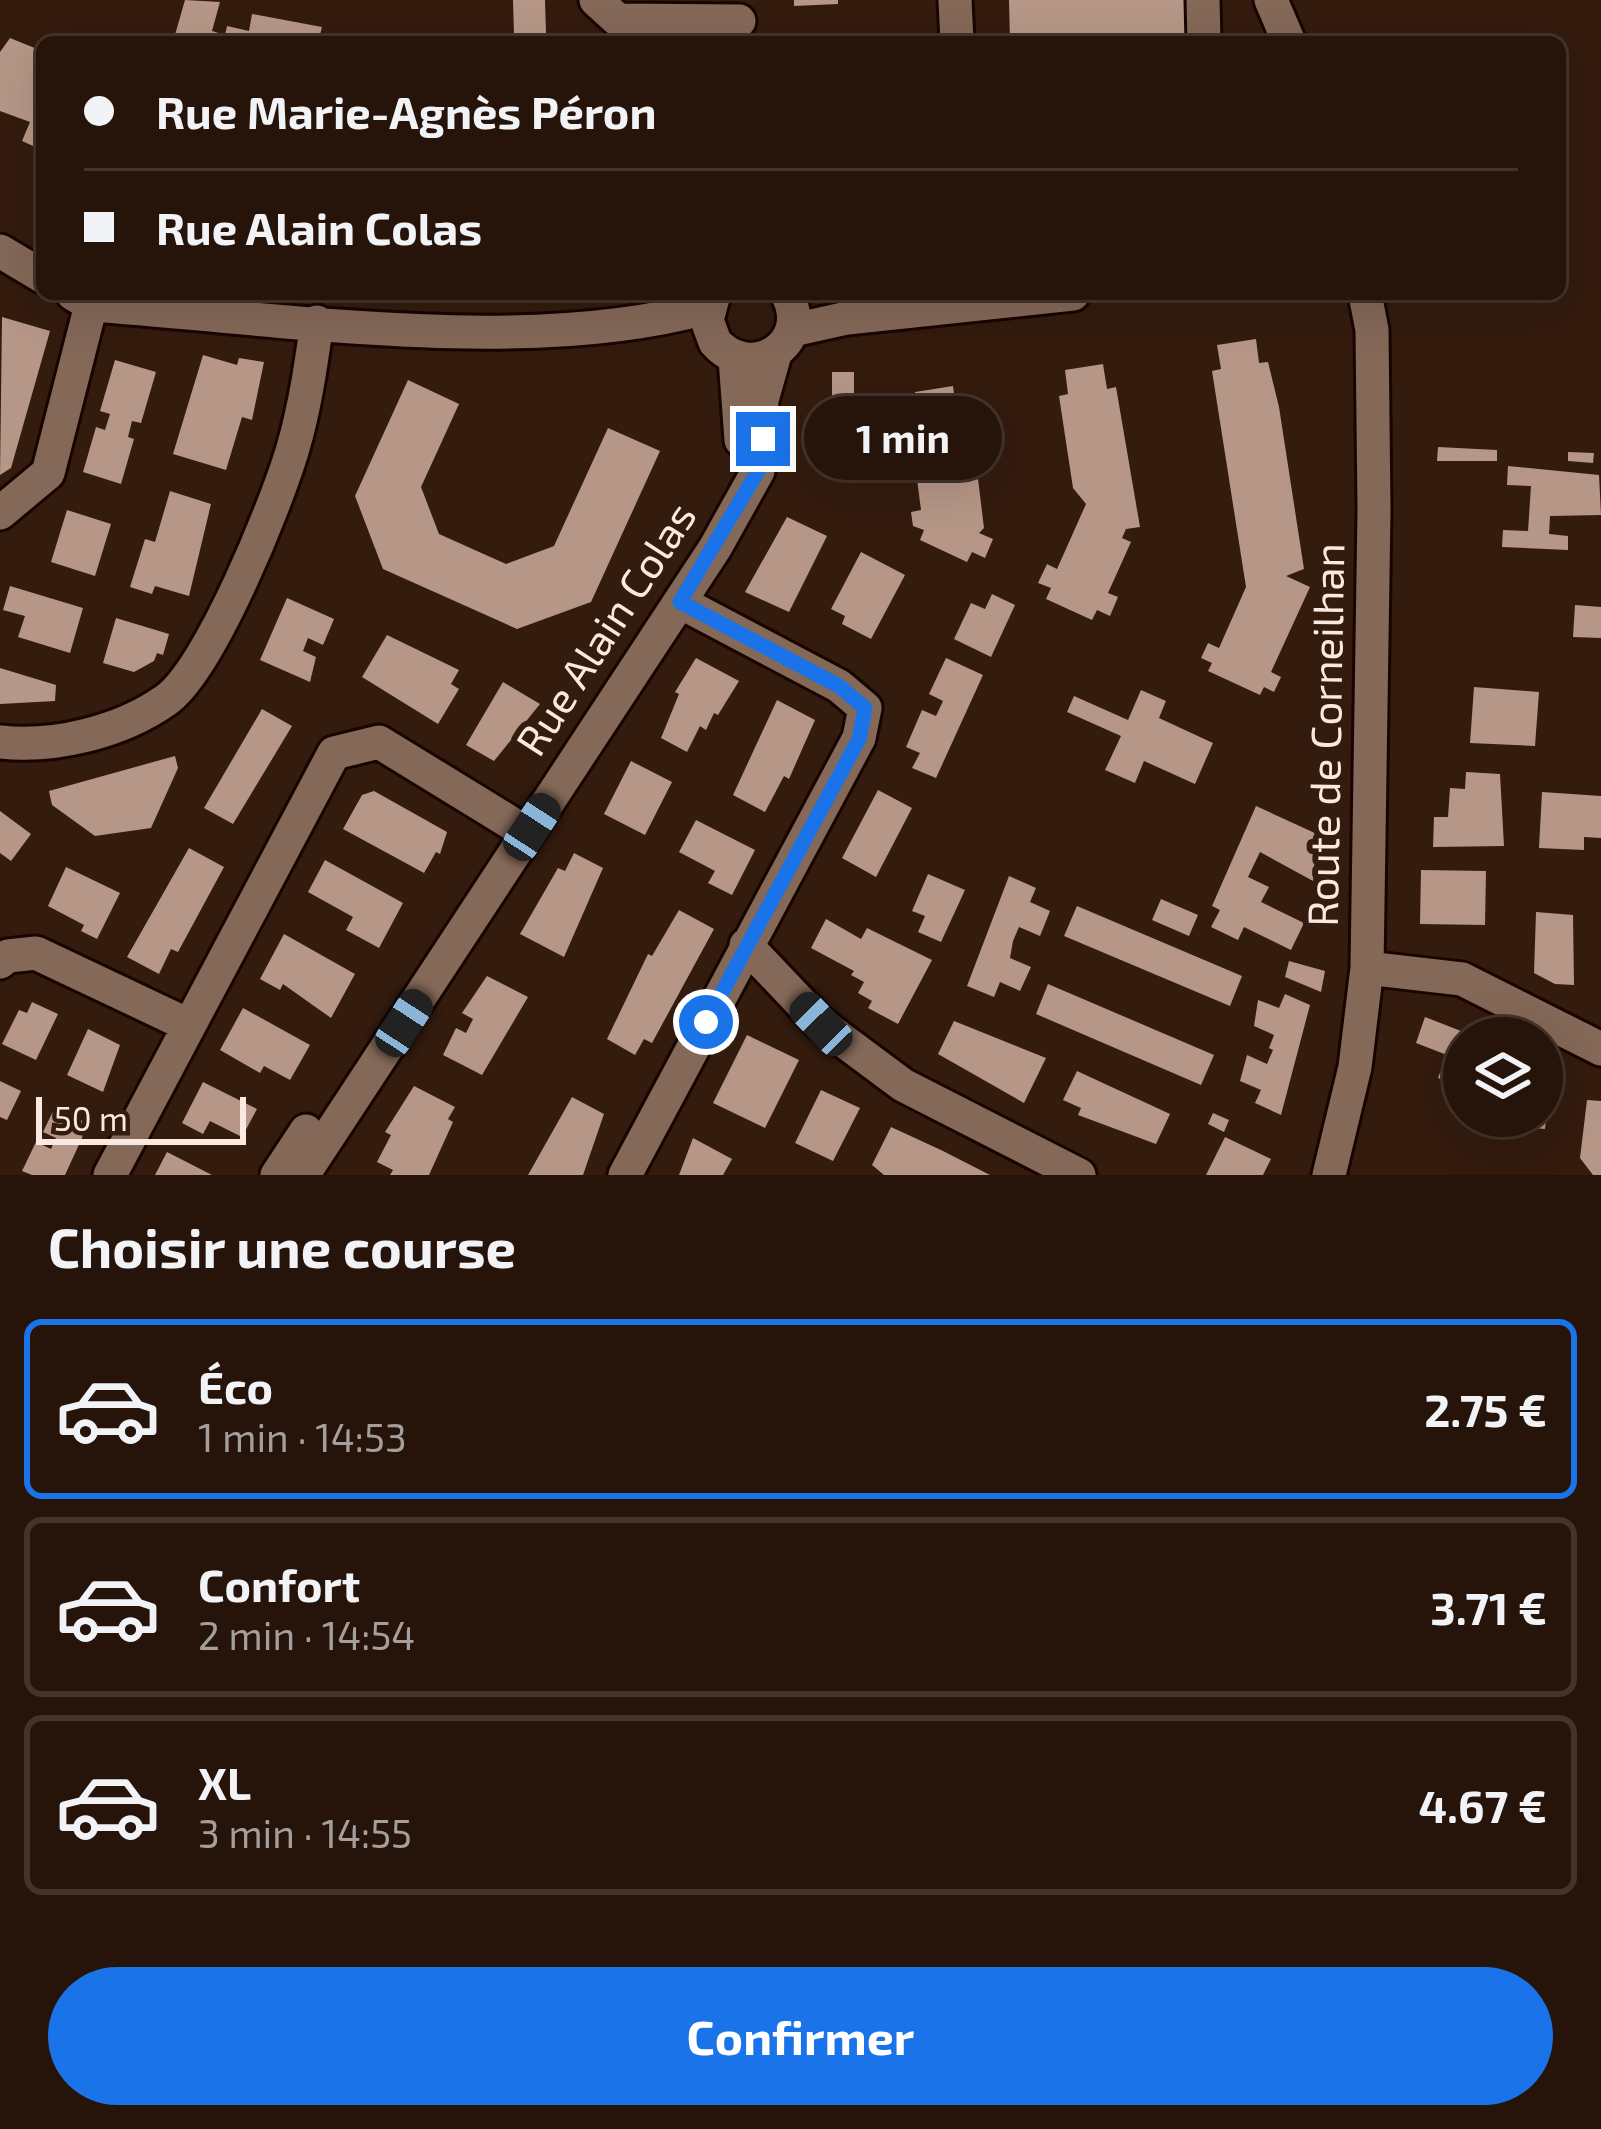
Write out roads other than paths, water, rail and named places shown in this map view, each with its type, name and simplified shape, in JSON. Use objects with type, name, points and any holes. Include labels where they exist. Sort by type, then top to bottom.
[{"type":"street","points":[[596,0],[618,20],[739,21]]},
{"type":"street","points":[[955,0],[957,36]]},
{"type":"street","points":[[1203,0],[1204,36]]},
{"type":"street","points":[[1271,0],[1289,36]]},
{"type":"street","points":[[1292,36],[1294,0]]},
{"type":"street","points":[[0,251],[36,272]]},
{"type":"street","points":[[0,513],[48,473],[82,300],[421,330],[647,324],[711,301]]},
{"type":"street","name":"Route de Corneilhan","points":[[1329,1175],[1355,1067],[1367,968],[1374,510],[1372,330],[1366,300]]},
{"type":"street","name":"Rue Alain Colas","points":[[278,1175],[731,482],[741,450],[711,301]]},
{"type":"street","points":[[647,324],[763,360],[787,320],[847,318],[965,302]]},
{"type":"street","name":"Rue Alain Colas","points":[[304,1175],[680,602],[758,471],[762,400],[787,320]]},
{"type":"street","points":[[0,742],[29,745],[99,732],[168,699],[210,645],[292,452],[316,322]]},
{"type":"street","points":[[625,1175],[859,739],[865,708],[839,686],[680,602]]},
{"type":"street","points":[[110,1175],[186,1024],[334,753],[379,742],[511,823]]},
{"type":"street","points":[[746,945],[821,1024],[903,1085],[1079,1175]]},
{"type":"street","points":[[0,962],[8,956],[36,953],[186,1024]]},
{"type":"street","points":[[1367,968],[1462,979],[1601,1049]]}]
